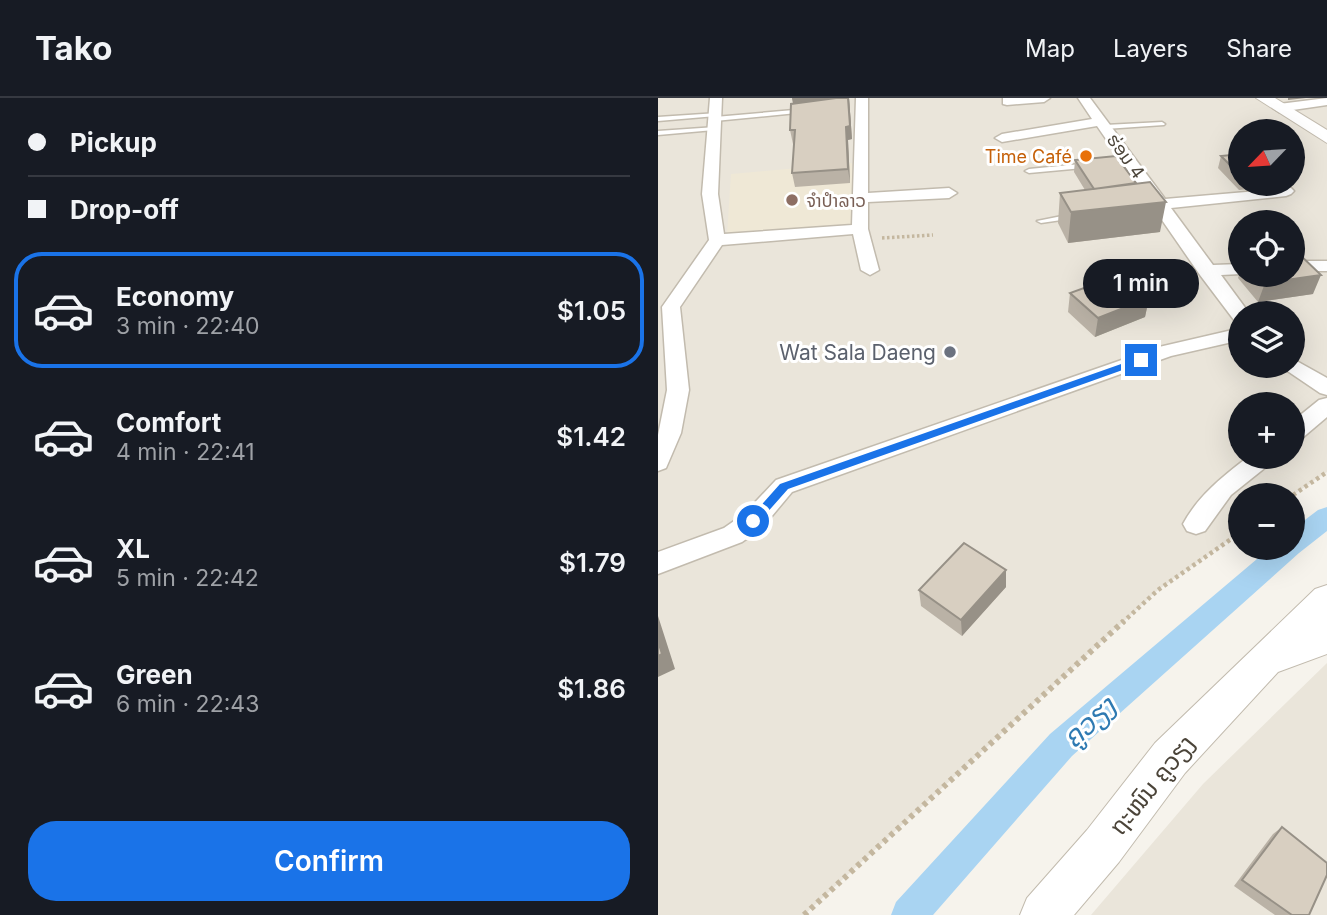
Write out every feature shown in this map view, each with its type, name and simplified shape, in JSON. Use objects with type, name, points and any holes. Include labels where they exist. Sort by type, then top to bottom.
[{"type":"street","points":[[862,98],[860,198],[862,234],[870,270]]},
{"type":"street","points":[[1007,101],[1044,98]]},
{"type":"street","name":"ຮ່ອມ 4","points":[[1084,98],[1103,124],[1123,162],[1229,301]]},
{"type":"street","points":[[1264,98],[1327,138]]},
{"type":"street","points":[[1279,108],[1327,101]]},
{"type":"street","points":[[715,115],[710,194],[717,240]]},
{"type":"street","points":[[1002,138],[1103,124]]},
{"type":"street","points":[[860,198],[949,193]]},
{"type":"street","points":[[1154,205],[1239,196]]},
{"type":"street","points":[[658,462],[670,433],[678,390],[665,302],[717,240],[862,234]]},
{"type":"street","points":[[1305,266],[1327,266]]},
{"type":"street","points":[[1206,271],[1228,270]]},
{"type":"street","points":[[658,563],[733,535],[753,521],[784,486],[1154,356],[1228,337]]},
{"type":"street","points":[[1305,373],[1327,388]]},
{"type":"street","points":[[1305,422],[1327,405]]},
{"type":"street","points":[[1196,524],[1223,489],[1248,469]]},
{"type":"street","name":"ຖະໜົນ ຄູວຽງ","points":[[1044,915],[1103,846],[1170,758],[1327,600]]},
{"type":"street","name":"ຖະໜົນ ຄູວຽງ","points":[[1265,660],[1327,638]]},
{"type":"lane","points":[[658,118],[810,111]]},
{"type":"lane","points":[[658,133],[715,115]]},
{"type":"lane","points":[[1103,124],[1162,124]]},
{"type":"lane","points":[[1029,171],[1104,164]]},
{"type":"lane","points":[[1041,221],[1081,215]]},
{"type":"path","points":[[862,234],[933,235]]},
{"type":"path","points":[[1305,487],[1327,472]]},
{"type":"path","points":[[804,915],[1158,590],[1228,541]]},
{"type":"shaded area","points":[[658,98],[1327,98],[1327,472],[1305,487],[1305,483],[1228,483],[1228,541],[1158,590],[804,915],[658,915]]},
{"type":"shaded area","name":"ຈຳປຳລາວ","points":[[852,163],[855,226],[727,235],[731,174]]},
{"type":"shaded area","points":[[1327,663],[1327,915],[1091,915],[1203,784]]},
{"type":"building","points":[[848,98],[848,169],[792,173],[795,130],[790,130],[791,104]]},
{"type":"building","points":[[1116,156],[1136,183],[1094,189],[1075,160]]},
{"type":"building","points":[[1150,182],[1166,202],[1071,212],[1060,193]]},
{"type":"building","points":[[1305,260],[1321,275],[1305,277]]},
{"type":"building","points":[[1120,275],[1149,298],[1098,318],[1070,293]]},
{"type":"building","points":[[964,543],[1006,570],[961,620],[919,590]]},
{"type":"building","points":[[1282,827],[1327,863],[1327,875],[1309,915],[1292,915],[1242,880]]},
{"type":"waterway","name":"ຄູວຽງ","points":[[1305,534],[1327,517]]},
{"type":"waterway","name":"ຄູວຽງ","points":[[909,915],[1061,745],[1274,560]]},
{"type":"place","name":"Time Café","points":[[1086,156]]},
{"type":"place","name":"ຈຳປຳລາວ","points":[[792,200]]},
{"type":"place","name":"Wat Sala Daeng","points":[[950,352]]},
{"type":"route","points":[[753,521],[784,486],[1141,360]]}]
